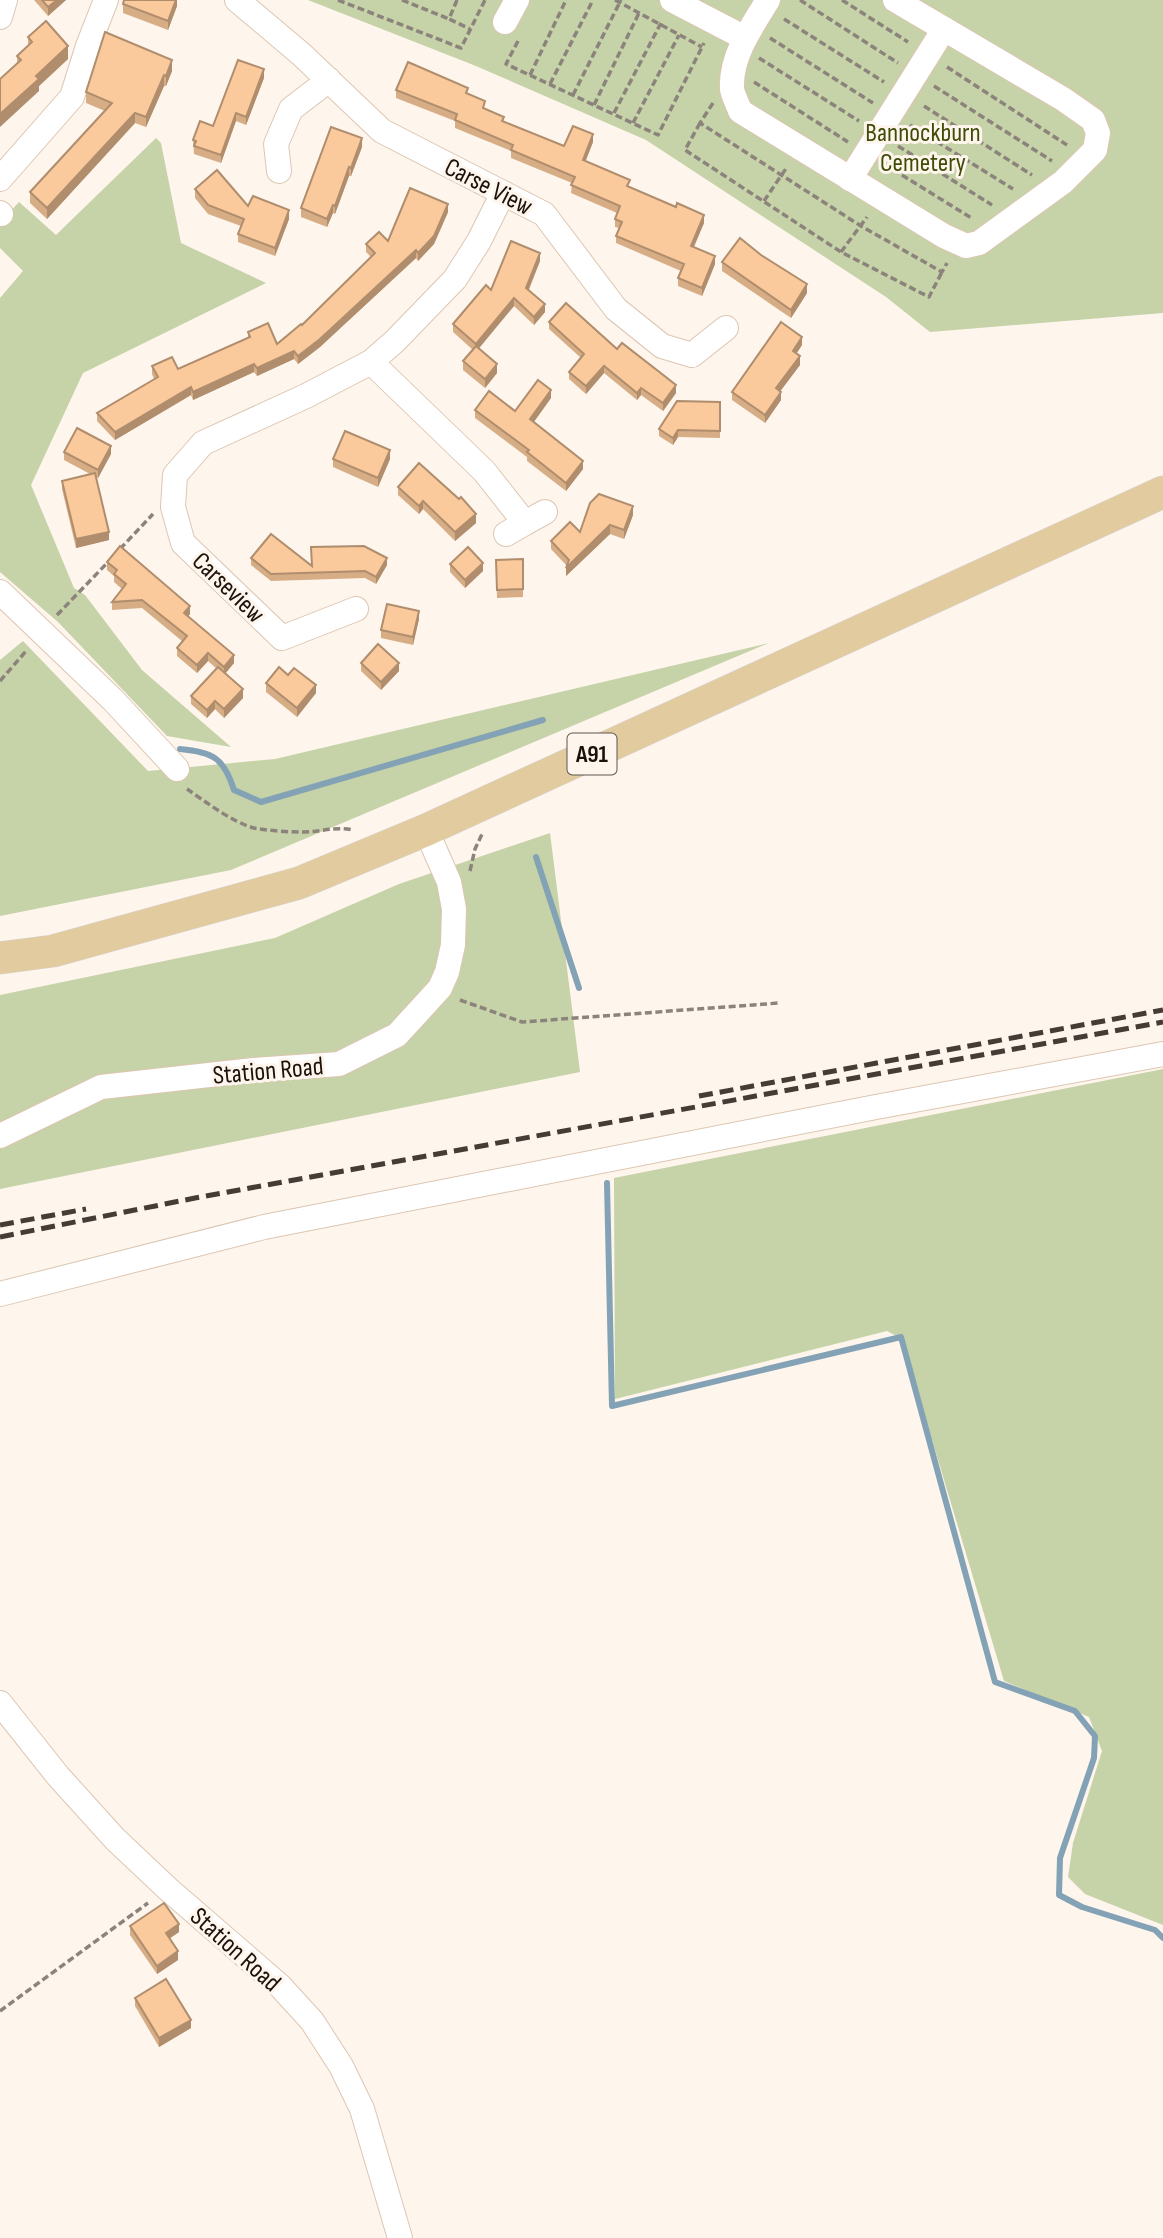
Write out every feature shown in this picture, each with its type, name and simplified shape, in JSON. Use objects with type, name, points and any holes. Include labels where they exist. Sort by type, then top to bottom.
[{"type":"main road","name":"A91","points":[[0,958],[53,951],[299,883],[426,830],[1163,492]]},
{"type":"street","points":[[0,17],[5,0]]},
{"type":"street","points":[[0,179],[72,97],[106,0]]},
{"type":"street","name":"Carse View","points":[[237,0],[301,54],[382,131],[544,214],[616,309],[662,346],[692,355],[726,328]]},
{"type":"street","points":[[514,27],[517,0]]},
{"type":"street","points":[[768,0],[745,38],[736,60],[732,90],[740,111],[944,236],[966,246],[979,243],[1063,182],[1095,150],[1098,134],[1093,120],[1063,99],[895,0]]},
{"type":"street","points":[[685,3],[745,38]]},
{"type":"street","points":[[850,179],[944,29]]},
{"type":"street","points":[[279,171],[276,144],[291,109],[329,80]]},
{"type":"street","name":"Carseview","points":[[356,609],[282,638],[183,543],[173,507],[175,475],[202,443],[306,396],[371,362],[455,279],[479,241],[503,193]]},
{"type":"street","points":[[371,362],[484,471],[525,523]]},
{"type":"street","points":[[0,592],[113,700],[177,769]]},
{"type":"street","name":"Station Road","points":[[0,1136],[101,1087],[254,1070],[338,1064],[397,1035],[440,988],[453,945],[454,909],[449,882],[426,830]]},
{"type":"street","points":[[0,1294],[264,1227],[1163,1054]]},
{"type":"street","name":"Station Road","points":[[0,1703],[58,1776],[116,1839],[168,1889],[280,1986],[312,2021],[341,2066],[362,2109],[400,2238]]},
{"type":"path","points":[[338,0],[461,48],[485,0]]},
{"type":"path","points":[[354,6],[356,0]]},
{"type":"path","points":[[402,0],[470,29]]},
{"type":"path","points":[[449,19],[457,0]]},
{"type":"path","points":[[530,75],[566,0]]},
{"type":"path","points":[[550,84],[593,0]]},
{"type":"path","points":[[842,0],[1071,148]]},
{"type":"path","points":[[514,27],[506,64],[658,135],[702,47],[618,1],[573,95]]},
{"type":"path","points":[[594,105],[639,13]]},
{"type":"path","points":[[613,114],[660,25]]},
{"type":"path","points":[[633,124],[679,35]]},
{"type":"path","points":[[735,69],[685,150],[841,252],[929,297],[960,243]]},
{"type":"path","points":[[700,123],[861,226],[942,272]]},
{"type":"path","points":[[764,201],[799,147]]},
{"type":"path","points":[[841,252],[881,198]]},
{"type":"path","points":[[0,681],[42,631],[174,492]]},
{"type":"path","points":[[177,769],[174,777],[187,789],[252,827],[307,832],[344,827],[351,830],[364,825]]},
{"type":"path","points":[[468,880],[475,849],[483,833],[474,807]]},
{"type":"path","points":[[440,988],[460,1000],[522,1022],[779,1003]]},
{"type":"path","points":[[0,2011],[168,1889]]},
{"type":"green space","name":"Bannockburn Cemetery","points":[[308,0],[1163,0],[1163,313],[930,332],[886,297],[646,140],[476,66]]},
{"type":"green space","points":[[156,138],[161,143],[181,243],[266,283],[83,373],[31,485],[74,588],[85,595],[142,670],[231,747],[167,736],[58,622],[0,572],[0,298],[23,271],[0,248],[0,223],[19,202],[56,235]]},
{"type":"green space","points":[[23,641],[148,771],[275,759],[769,643],[231,870],[0,916],[0,660]]},
{"type":"green space","points":[[550,833],[580,1072],[0,1189],[0,995],[275,938],[399,884]]},
{"type":"green space","points":[[1163,1069],[1163,1925],[1085,1894],[1068,1877],[1073,1843],[1102,1751],[1089,1717],[1004,1681],[902,1339],[887,1331],[615,1399],[614,1178]]},
{"type":"building","points":[[42,0],[57,0],[48,7]]},
{"type":"building","points":[[124,0],[176,0],[168,21],[123,4]]},
{"type":"building","points":[[46,21],[68,46],[36,76],[39,79],[0,114],[0,79],[21,60],[17,56],[32,42],[28,37]]},
{"type":"building","points":[[105,32],[172,60],[146,117],[135,113],[47,208],[30,192],[112,103],[86,92]]},
{"type":"building","points":[[238,60],[264,69],[246,117],[236,113],[221,155],[194,146],[196,141],[193,140],[200,121],[213,126]]},
{"type":"building","points":[[408,62],[468,88],[466,93],[485,101],[483,108],[504,117],[502,121],[564,146],[573,126],[593,134],[583,160],[630,180],[627,186],[676,207],[677,203],[704,215],[691,246],[715,256],[702,288],[678,278],[684,264],[616,236],[622,222],[615,219],[620,206],[571,185],[575,177],[511,150],[513,145],[455,120],[457,114],[396,90]]},
{"type":"building","points":[[331,127],[362,138],[335,206],[333,205],[327,219],[301,208]]},
{"type":"building","points":[[217,170],[248,206],[253,196],[289,210],[275,248],[238,234],[244,219],[208,205],[195,189]]},
{"type":"building","points":[[410,188],[448,204],[434,236],[418,253],[416,250],[298,356],[294,351],[257,368],[254,364],[193,392],[191,387],[115,432],[97,413],[158,377],[152,366],[172,357],[178,369],[250,337],[248,332],[268,323],[277,344],[302,325],[375,253],[366,244],[379,232],[388,241]]},
{"type":"building","points":[[740,238],[761,255],[807,284],[791,310],[722,262]]},
{"type":"building","points":[[511,241],[540,253],[526,288],[545,304],[534,317],[514,298],[476,344],[453,324],[486,285],[491,290]]},
{"type":"building","points":[[566,303],[617,349],[622,343],[676,385],[663,403],[641,388],[637,393],[604,366],[586,386],[569,372],[584,354],[549,322]]},
{"type":"building","points":[[781,322],[802,337],[793,351],[800,356],[776,388],[781,392],[765,415],[732,392]]},
{"type":"building","points":[[476,346],[497,364],[485,379],[463,361]]},
{"type":"building","points":[[538,380],[551,390],[530,419],[583,461],[566,483],[527,452],[529,450],[475,410],[489,391],[515,411]]},
{"type":"building","points":[[677,401],[720,402],[720,431],[678,430],[673,438],[659,429]]},
{"type":"building","points":[[77,428],[111,446],[98,470],[64,452]]},
{"type":"building","points":[[345,431],[390,450],[378,478],[333,459]]},
{"type":"building","points":[[419,463],[459,499],[461,497],[476,514],[455,532],[423,501],[419,506],[398,487]]},
{"type":"building","points":[[95,473],[109,532],[76,539],[62,481]]},
{"type":"building","points":[[599,494],[633,506],[624,530],[610,525],[566,568],[569,560],[551,541],[570,522],[580,532],[590,503]]},
{"type":"building","points":[[271,534],[312,566],[311,547],[364,546],[387,558],[376,577],[365,571],[271,574],[251,558]]},
{"type":"building","points":[[120,546],[190,606],[184,613],[234,655],[224,667],[208,653],[197,665],[177,648],[187,636],[142,600],[112,602],[126,584],[114,574],[117,570],[107,562]]},
{"type":"building","points":[[468,547],[483,563],[465,580],[450,564]]},
{"type":"building","points":[[523,559],[523,589],[497,590],[496,560]]},
{"type":"building","points":[[387,604],[419,611],[413,637],[381,630]]},
{"type":"building","points":[[378,644],[399,663],[381,682],[361,663]]},
{"type":"building","points":[[218,667],[243,689],[224,709],[215,701],[207,710],[191,696]]},
{"type":"building","points":[[279,667],[288,675],[294,668],[316,685],[297,708],[266,683]]},
{"type":"building","points":[[164,1903],[179,1924],[166,1933],[178,1951],[157,1966],[130,1926]]},
{"type":"building","points":[[166,1979],[191,2020],[159,2038],[135,1998]]},
{"type":"waterway","points":[[180,749],[201,752],[216,759],[226,771],[234,790],[261,802],[543,720]]},
{"type":"waterway","points":[[536,857],[579,988]]},
{"type":"waterway","points":[[607,1183],[612,1406],[901,1337],[995,1682],[1075,1711],[1095,1736],[1094,1758],[1060,1858],[1059,1895],[1082,1907],[1155,1930],[1163,1938]]},
{"type":"railway","points":[[699,1096],[1163,1010]]},
{"type":"railway","points":[[0,1237],[195,1198],[1163,1022]]},
{"type":"railway","points":[[0,1225],[86,1209]]}]
